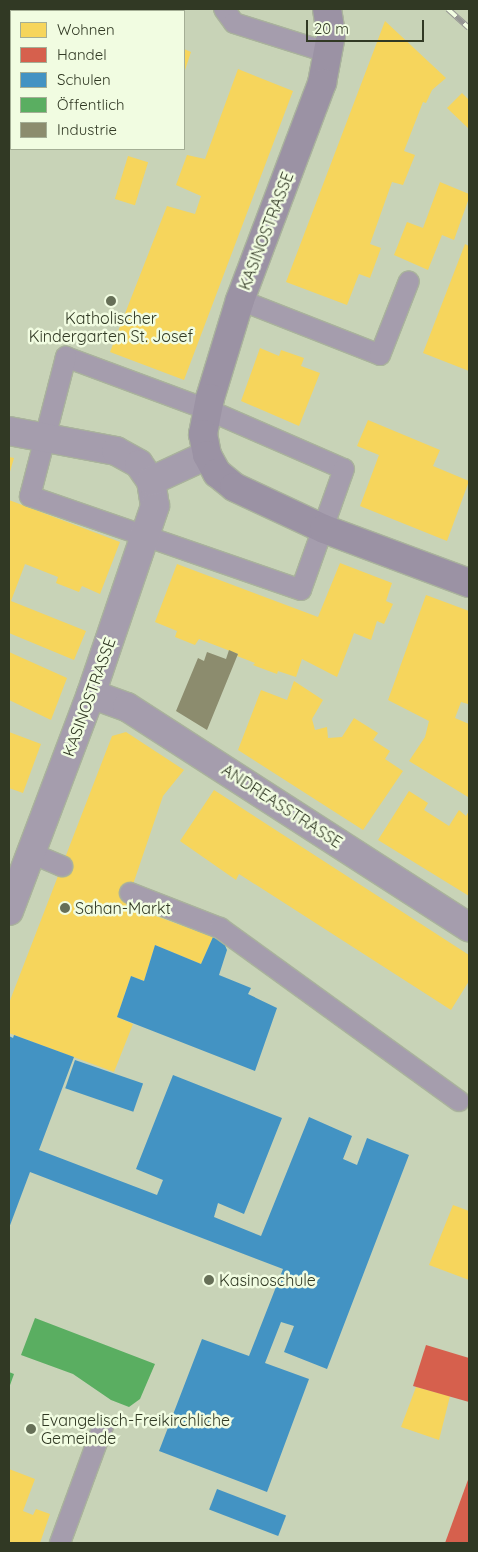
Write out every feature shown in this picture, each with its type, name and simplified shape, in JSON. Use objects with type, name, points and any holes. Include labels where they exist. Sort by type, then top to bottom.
[{"type":"main road","name":"KASINOSTRASSE","points":[[207,455],[203,434],[206,409],[240,300],[322,83],[331,35],[327,9]]},
{"type":"main road","points":[[207,455],[217,473],[234,487],[324,529],[469,583]]},
{"type":"street","points":[[9,431],[116,451],[139,464],[151,481],[207,455]]},
{"type":"street","name":"KASINOSTRASSE","points":[[9,911],[91,694],[146,535],[155,506],[151,481]]},
{"type":"street","name":"ANDREASSTRASSE","points":[[91,694],[127,707],[469,927]]},
{"type":"lane","points":[[224,9],[234,23],[329,53]]},
{"type":"lane","points":[[240,300],[380,355],[409,281]]},
{"type":"lane","points":[[66,357],[206,409],[344,470],[301,590],[30,496],[66,357]]},
{"type":"lane","points":[[31,853],[62,866]]},
{"type":"lane","points":[[130,893],[220,928],[459,1101]]},
{"type":"lane","points":[[60,1543],[103,1426]]},
{"type":"building: Wohnen","points":[[47,9],[71,9],[58,10]]},
{"type":"building: Wohnen","points":[[385,21],[446,78],[432,90],[426,103],[423,102],[404,151],[415,155],[403,185],[392,182],[370,244],[381,248],[370,278],[359,274],[347,305],[286,282]]},
{"type":"building: Wohnen","points":[[185,49],[191,52],[185,70]]},
{"type":"building: Wohnen","points":[[10,50],[10,84],[9,84]]},
{"type":"building: Wohnen","points":[[238,69],[293,91],[184,380],[110,352],[167,206],[195,214],[201,196],[176,185],[187,155],[205,159]]},
{"type":"building: Wohnen","points":[[462,93],[469,100],[469,129],[447,108]]},
{"type":"building: Wohnen","points":[[128,156],[148,162],[135,205],[115,199]]},
{"type":"building: Wohnen","points":[[440,182],[469,194],[469,198],[454,240],[442,235],[428,270],[394,255],[407,222],[423,228]]},
{"type":"building: Wohnen","points":[[465,244],[469,246],[469,371],[423,353]]},
{"type":"building: Wohnen","points":[[260,348],[279,356],[281,350],[304,358],[301,366],[320,373],[299,426],[241,401]]},
{"type":"building: Wohnen","points":[[368,420],[440,450],[433,466],[469,481],[447,541],[360,506],[379,455],[357,446]]},
{"type":"building: Wohnen","points":[[9,457],[14,458],[9,475]]},
{"type":"building: Wohnen","points":[[9,500],[120,542],[100,594],[82,586],[79,592],[56,583],[58,577],[25,564],[11,601],[86,631],[74,660],[9,633]]},
{"type":"building: Wohnen","points":[[340,563],[392,583],[386,601],[393,604],[384,624],[377,621],[371,640],[354,633],[337,677],[302,659],[296,677],[278,671],[277,674],[253,665],[255,663],[237,656],[238,654],[199,639],[195,645],[175,637],[177,631],[155,622],[177,564],[318,617]]},
{"type":"building: Wohnen","points":[[426,595],[469,611],[469,699],[468,704],[461,702],[455,718],[469,724],[468,797],[409,761],[425,737],[429,721],[388,700]]},
{"type":"building: Wohnen","points":[[9,652],[67,678],[51,720],[9,700]]},
{"type":"building: Wohnen","points":[[294,681],[323,700],[312,719],[315,730],[327,727],[328,738],[342,737],[354,718],[378,733],[373,740],[390,751],[385,759],[403,771],[363,830],[238,750],[261,690],[287,700]]},
{"type":"building: Wohnen","points":[[9,732],[41,744],[23,793],[9,788]]},
{"type":"building: Wohnen","points":[[126,732],[184,770],[163,796],[126,905],[213,937],[201,964],[155,945],[144,981],[131,976],[117,1017],[133,1024],[114,1072],[9,1033],[9,1003],[112,736]]},
{"type":"building: Wohnen","points":[[214,790],[469,955],[469,981],[451,1010],[239,874],[236,880],[180,841]]},
{"type":"building: Wohnen","points":[[409,791],[428,803],[424,810],[449,826],[459,810],[466,816],[469,811],[469,896],[378,840]]},
{"type":"building: Wohnen","points":[[453,1205],[469,1211],[469,1280],[429,1265]]},
{"type":"building: Wohnen","points":[[416,1387],[450,1396],[439,1440],[401,1427]]},
{"type":"building: Wohnen","points":[[9,1469],[35,1479],[23,1511],[33,1515],[36,1509],[50,1514],[40,1543],[9,1543]]},
{"type":"building: Handel","points":[[426,1345],[469,1358],[469,1402],[413,1386]]},
{"type":"building: Handel","points":[[469,1477],[469,1543],[445,1543]]},
{"type":"building: Schulen","points":[[213,937],[224,943],[227,950],[219,975],[251,988],[248,994],[277,1008],[255,1071],[117,1017],[131,976],[144,981],[155,945],[201,964]]},
{"type":"building: Schulen","points":[[14,1035],[74,1057],[39,1150],[157,1195],[163,1180],[136,1169],[173,1075],[282,1118],[244,1214],[218,1203],[214,1217],[261,1236],[309,1117],[352,1136],[343,1159],[357,1165],[367,1138],[409,1155],[327,1369],[284,1352],[294,1326],[281,1322],[265,1363],[309,1379],[267,1492],[159,1451],[202,1339],[249,1356],[283,1269],[30,1172],[9,1228],[9,1036],[13,1038]]},
{"type":"building: Schulen","points":[[75,1060],[143,1083],[133,1112],[65,1088]]},
{"type":"building: Schulen","points":[[217,1489],[286,1516],[278,1536],[209,1510]]},
{"type":"building: Öffentlich","points":[[35,1318],[155,1364],[140,1399],[129,1407],[111,1400],[73,1374],[21,1355]]},
{"type":"building: Öffentlich","points":[[9,1372],[14,1374],[9,1388]]},
{"type":"building: Industrie","points":[[229,650],[238,654],[207,730],[176,711],[198,658],[204,661],[207,652],[226,659]]},
{"type":"railway","points":[[448,9],[469,28]]},
{"type":"place","name":"Katholischer Kindergarten St. Josef","points":[[111,301]]},
{"type":"place","name":"Sahan-Markt","points":[[65,908]]},
{"type":"place","name":"Kasinoschule","points":[[209,1280]]},
{"type":"place","name":"Evangelisch-Freikirchliche Gemeinde","points":[[31,1429]]}]
